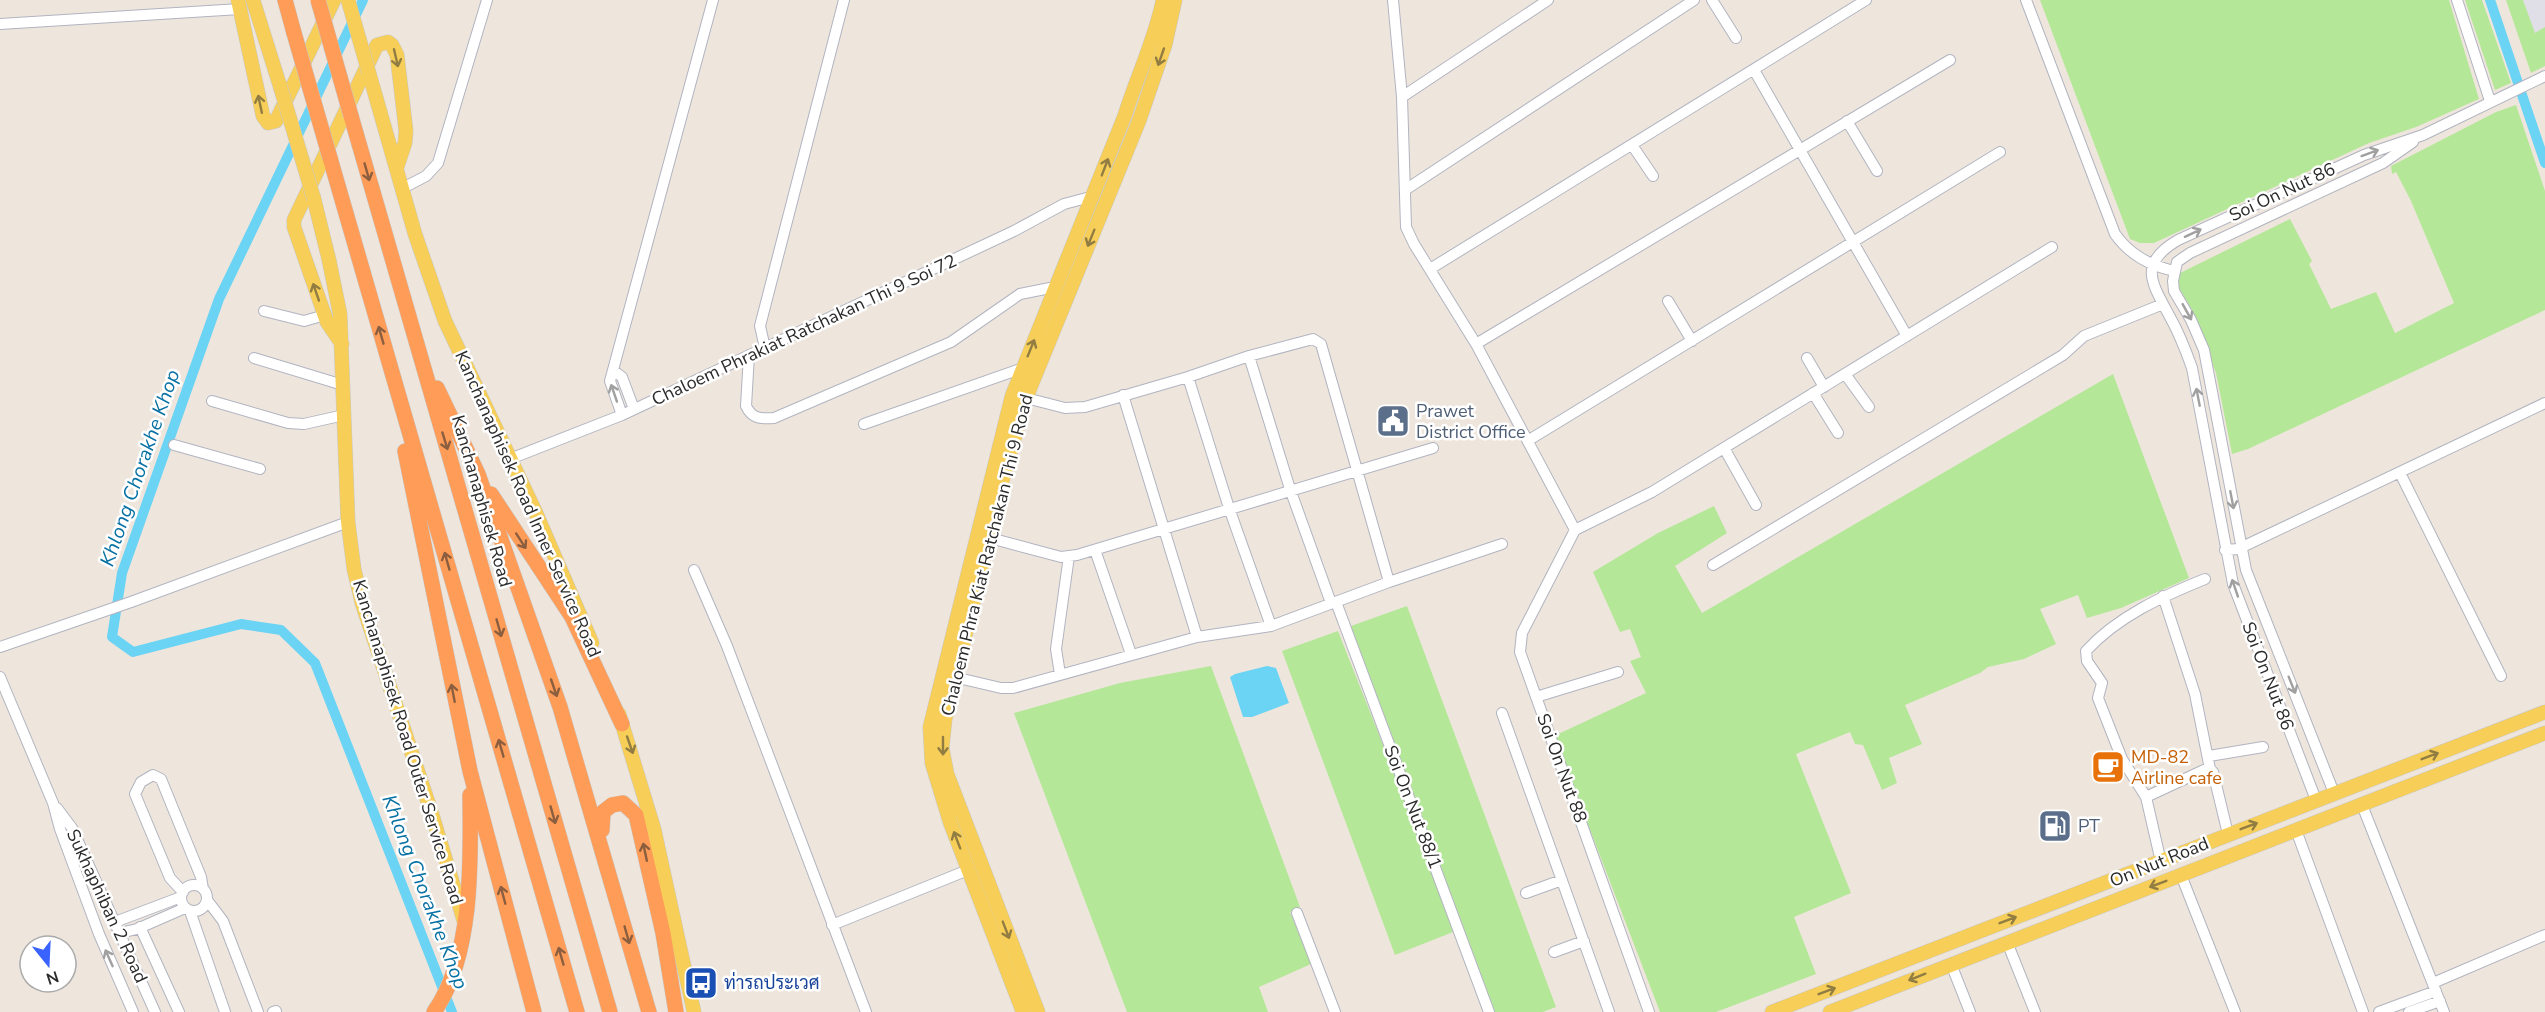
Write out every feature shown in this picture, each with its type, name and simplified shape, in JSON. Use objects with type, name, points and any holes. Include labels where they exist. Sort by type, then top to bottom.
[{"type":"highway","points":[[285,0],[577,1012]]},
{"type":"highway","name":"Kanchanaphisek Road","points":[[318,0],[610,1012]]},
{"type":"highway","points":[[416,344],[478,474],[570,736],[649,1012]]},
{"type":"highway","points":[[398,391],[399,425],[470,771],[534,1012]]},
{"type":"highway","points":[[478,474],[572,617],[622,724]]},
{"type":"highway","points":[[434,1012],[446,993],[461,951],[471,851],[470,771]]},
{"type":"highway","points":[[616,897],[601,818],[607,808],[623,803],[632,809],[640,827],[666,948],[676,1012]]},
{"type":"main road","name":"Kanchanaphisek Road Outer Service Road","points":[[253,0],[314,199],[340,314],[348,522],[354,569],[362,603],[431,811],[464,921]]},
{"type":"main road","points":[[239,5],[263,116],[266,122],[272,123],[276,121],[334,0]]},
{"type":"main road","name":"Kanchanaphisek Road Inner Service Road","points":[[348,0],[415,234],[445,321],[562,572],[622,724],[654,829],[694,1012]]},
{"type":"main road","name":"Chaloem Phra Kiat Ratchakan Thi 9 Road","points":[[1023,1012],[968,870],[934,772],[930,727],[963,601],[989,481],[1012,396],[1094,196],[1137,78],[1150,50],[1163,0]]},
{"type":"main road","name":"Chaloem Phra Kiat Ratchakan Thi 9 Road","points":[[1038,1012],[944,764],[942,748],[945,719],[1003,478],[1026,398],[1139,122],[1165,45],[1175,0]]},
{"type":"main road","points":[[342,344],[325,315],[294,227],[294,220],[377,45],[382,43],[392,45],[397,56],[406,131],[405,143],[397,167]]},
{"type":"main road","name":"On Nut Road","points":[[1772,1012],[2545,712]]},
{"type":"main road","name":"On Nut Road","points":[[1832,1012],[2545,733]]},
{"type":"main road","points":[[2334,793],[2343,813]]},
{"type":"main road","points":[[2316,800],[2325,819]]},
{"type":"street","points":[[403,188],[426,176],[438,163],[487,0]]},
{"type":"street","points":[[622,415],[610,381],[713,0]]},
{"type":"street","points":[[765,348],[760,326],[844,0]]},
{"type":"street","points":[[1402,98],[1548,0]]},
{"type":"street","points":[[1405,190],[1694,0]]},
{"type":"street","points":[[1712,0],[1736,38]]},
{"type":"street","points":[[1430,268],[1866,0]]},
{"type":"street","points":[[2026,0],[2115,234],[2125,248],[2153,266],[2174,271]]},
{"type":"street","points":[[2457,0],[2490,101]]},
{"type":"street","points":[[1397,2],[1406,227],[1476,344],[1575,530],[1652,492],[2052,247]]},
{"type":"street","points":[[0,24],[239,5]]},
{"type":"street","points":[[1476,344],[1950,60]]},
{"type":"street","points":[[1754,70],[1908,336]]},
{"type":"street","name":"Soi On Nut 86","points":[[2334,793],[2251,585],[2241,547],[2204,350],[2192,320],[2174,291],[2174,271],[2177,262],[2190,253],[2383,163],[2423,135],[2541,78]]},
{"type":"street","points":[[1847,121],[1877,171]]},
{"type":"street","name":"Soi On Nut 86","points":[[2316,800],[2233,584],[2192,368],[2182,341],[2154,287],[2153,266],[2161,249],[2178,240],[2364,154],[2423,135]]},
{"type":"street","points":[[1632,145],[1653,176]]},
{"type":"street","points":[[1529,440],[2000,152]]},
{"type":"street","name":"Chaloem Phrakiat Ratchakan Thi 9 Soi 72","points":[[510,459],[622,415],[1014,231],[1064,204],[1094,196]]},
{"type":"street","points":[[749,355],[746,406],[749,413],[755,417],[774,418],[951,342],[1020,294],[1055,287]]},
{"type":"street","points":[[1668,301],[1692,340]]},
{"type":"street","points":[[1713,565],[2063,355],[2084,336],[2163,304]]},
{"type":"street","points":[[264,311],[304,321],[325,315]]},
{"type":"street","points":[[1026,398],[1075,409],[1188,377],[1249,356],[1313,339],[1320,342],[1338,398],[1356,470],[1389,582]]},
{"type":"street","name":"Soi On Nut 88/1","points":[[1249,356],[1290,489],[1489,1012]]},
{"type":"street","points":[[254,358],[343,385]]},
{"type":"street","points":[[1807,358],[1824,387]]},
{"type":"street","points":[[864,424],[1023,368]]},
{"type":"street","points":[[614,371],[622,377],[634,409]]},
{"type":"street","points":[[1845,374],[1869,406]]},
{"type":"street","points":[[1188,377],[1229,508],[1271,626]]},
{"type":"street","points":[[1814,393],[1838,433]]},
{"type":"street","points":[[1123,395],[1197,637]]},
{"type":"street","points":[[212,401],[288,423],[304,424],[344,415]]},
{"type":"street","points":[[2225,550],[2241,547],[2545,403]]},
{"type":"street","points":[[174,445],[260,469]]},
{"type":"street","points":[[990,538],[1061,557],[1069,556],[1163,530],[1290,489],[1433,448]]},
{"type":"street","points":[[1724,448],[1756,505]]},
{"type":"street","points":[[2400,473],[2501,676]]},
{"type":"street","points":[[0,647],[101,613],[348,522]]},
{"type":"street","name":"Soi On Nut 88","points":[[1575,530],[1520,641],[1520,652],[1649,1012]]},
{"type":"street","points":[[954,677],[1001,688],[1013,688],[1197,637],[1271,626],[1389,582],[1502,544]]},
{"type":"street","points":[[1095,550],[1131,654]]},
{"type":"street","points":[[1060,674],[1056,649],[1069,556]]},
{"type":"street","points":[[694,570],[731,658],[866,1012]]},
{"type":"street","points":[[2161,862],[2146,797],[2118,748],[2098,698],[2102,684],[2087,661],[2086,651],[2137,611],[2163,596],[2205,579]]},
{"type":"street","points":[[2163,596],[2194,694],[2209,756],[2210,770],[2213,772],[2228,834]]},
{"type":"street","points":[[1536,696],[1618,672]]},
{"type":"street","name":"Sukhaphiban 2 Road","points":[[0,677],[53,803],[60,829],[99,934],[133,1012]]},
{"type":"street","points":[[1502,713],[1609,1012]]},
{"type":"street","points":[[2209,756],[2263,747]]},
{"type":"street","points":[[2146,797],[2204,770],[2210,770]]},
{"type":"street","points":[[225,1012],[184,902],[170,878],[135,794],[141,782],[153,775],[161,779],[201,877],[205,894],[223,921],[258,1012]]},
{"type":"street","name":"Sukhaphiban 2 Road","points":[[53,803],[72,828],[155,1012]]},
{"type":"street","points":[[2361,805],[2438,997]]},
{"type":"street","points":[[2296,830],[2363,1012]]},
{"type":"street","points":[[832,925],[968,870]]},
{"type":"street","points":[[2181,875],[2235,1012]]},
{"type":"street","points":[[1526,893],[1562,880]]},
{"type":"street","points":[[120,933],[141,927],[184,902],[192,886],[205,894]]},
{"type":"street","points":[[115,922],[184,902],[201,909],[205,894]]},
{"type":"street","points":[[1297,913],[1335,1012]]},
{"type":"street","points":[[141,927],[179,1012]]},
{"type":"street","points":[[2409,1012],[2545,935]]},
{"type":"street","points":[[1554,952],[1584,941]]},
{"type":"street","points":[[2007,942],[2035,1012]]},
{"type":"street","points":[[1951,964],[1970,1012]]},
{"type":"street","points":[[2379,1012],[2438,997]]},
{"type":"shaded area","points":[[2523,0],[2545,0],[2545,27],[2535,34]]},
{"type":"green space","points":[[2040,0],[2449,0],[2479,99],[2416,127],[2369,143],[2154,243],[2140,243],[2130,239]]},
{"type":"green space","points":[[2465,0],[2482,0],[2511,83],[2495,90]]},
{"type":"green space","points":[[2506,0],[2523,0],[2535,33],[2545,27],[2545,66],[2531,73]]},
{"type":"green space","points":[[2516,105],[2545,191],[2545,310],[2248,449],[2232,454],[2216,373],[2192,310],[2179,288],[2178,274],[2290,219],[2312,261],[2309,264],[2331,309],[2376,292],[2395,333],[2454,303],[2411,201],[2396,172],[2392,174],[2391,166],[2496,112]]},
{"type":"green space","points":[[2113,374],[2189,578],[2121,608],[2087,618],[2078,595],[2040,609],[2056,644],[2024,659],[1988,667],[1980,673],[1905,705],[1922,744],[1889,758],[1897,783],[1882,790],[1863,745],[1855,744],[1850,732],[1796,754],[1851,893],[1794,917],[1816,974],[1716,1012],[1660,1012],[1554,736],[1646,693],[1630,661],[1641,657],[1630,629],[1620,632],[1593,572],[1658,533],[1714,506],[1727,533],[1675,566],[1702,613]]},
{"type":"green space","points":[[1407,606],[1556,1007],[1543,1012],[1495,1012],[1351,626]]},
{"type":"green space","points":[[1338,631],[1404,798],[1453,932],[1395,955],[1282,651]]},
{"type":"green space","points":[[1211,666],[1300,907],[1290,912],[1311,964],[1259,987],[1268,1012],[1127,1012],[1014,713],[1120,683]]},
{"type":"water","points":[[1267,666],[1276,668],[1289,703],[1252,717],[1243,717],[1230,677]]},
{"type":"waterway","name":"Khlong Chorakhe Khop","points":[[363,0],[219,299],[122,573],[112,637],[133,652],[241,624],[281,630],[315,663],[452,1012]]},
{"type":"waterway","points":[[2490,0],[2545,163]]},
{"type":"place","name":"Prawet District Office","points":[[1393,421]]},
{"type":"place","name":"MD-82 Airline cafe","points":[[2108,767]]},
{"type":"place","name":"PT","points":[[2055,826]]},
{"type":"place","name":"ท่ารถประเวศ","points":[[701,983]]}]
